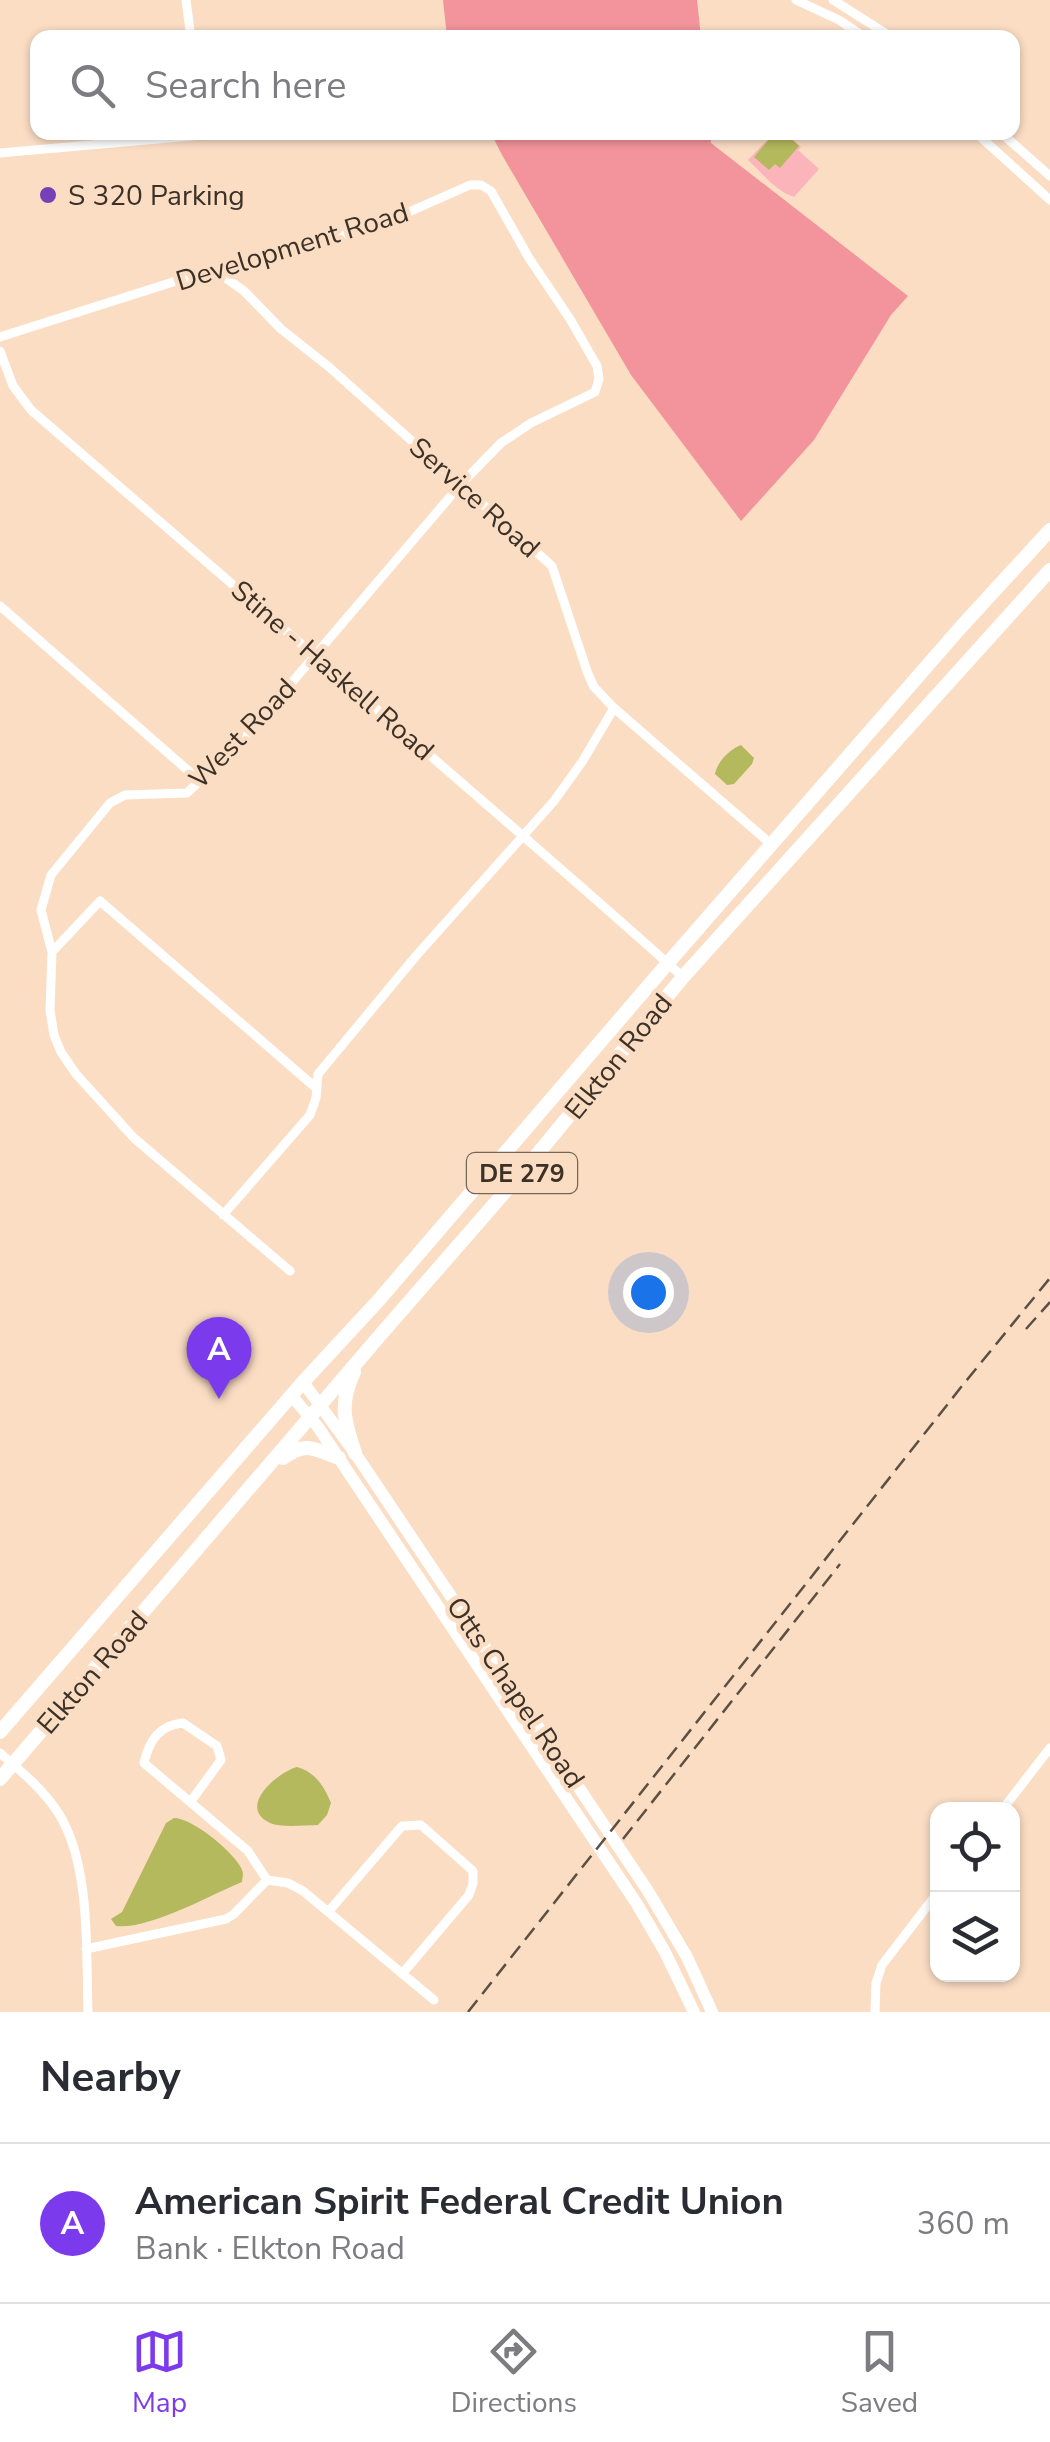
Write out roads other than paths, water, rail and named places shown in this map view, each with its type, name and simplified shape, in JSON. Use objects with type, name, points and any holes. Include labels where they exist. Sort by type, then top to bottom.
[{"type":"main road","name":"Elkton Road","points":[[0,1732],[961,627],[1050,530]]},
{"type":"main road","name":"Elkton Road","points":[[0,1779],[531,1162],[683,977],[1050,570]]},
{"type":"main road","points":[[355,1452],[343,1406],[347,1386],[360,1359]]},
{"type":"main road","name":"Otts Chapel Road","points":[[302,1382],[339,1458],[636,1904],[676,1972],[694,2012]]},
{"type":"main road","name":"Otts Chapel Road","points":[[291,1395],[315,1411],[355,1452],[648,1891],[712,2012]]},
{"type":"main road","points":[[266,1470],[303,1448],[339,1458]]},
{"type":"street","points":[[186,0],[190,30]]},
{"type":"street","points":[[796,0],[854,30]]},
{"type":"street","points":[[833,0],[880,30]]},
{"type":"street","points":[[0,153],[144,140]]},
{"type":"street","points":[[984,140],[1050,200]]},
{"type":"street","points":[[1009,140],[1050,176]]},
{"type":"street","name":"Development Road","points":[[0,337],[213,269],[375,227],[470,186],[481,186],[491,190],[529,258],[570,319],[597,366],[600,379],[595,392],[500,443],[461,484]]},
{"type":"street","name":"Service Road","points":[[213,269],[244,291],[282,329],[552,566],[594,687],[772,845]]},
{"type":"street","name":"Stine - Haskell Road","points":[[0,350],[13,386],[31,410],[683,977]]},
{"type":"street","name":"West Road","points":[[290,1270],[134,1138],[66,1061],[54,1034],[50,1010],[52,952],[41,910],[51,875],[110,803],[125,795],[187,792],[200,781],[242,741],[461,484]]},
{"type":"street","points":[[0,606],[200,781]]},
{"type":"street","points":[[224,1214],[310,1115],[318,1074],[554,801],[614,708]]},
{"type":"street","points":[[52,952],[100,901],[316,1088]]},
{"type":"street","points":[[191,1801],[222,1760],[220,1752],[218,1746],[182,1722],[168,1724],[149,1742],[144,1763],[248,1851],[267,1880],[303,1891],[434,2000]]},
{"type":"street","points":[[1008,1802],[1050,1748]]},
{"type":"street","points":[[0,1752],[60,1816],[75,1849],[83,1898],[88,2012]]},
{"type":"street","points":[[329,1911],[402,1826],[421,1826],[458,1856],[473,1872],[470,1896],[402,1974]]},
{"type":"street","points":[[86,1949],[226,1919],[267,1880]]},
{"type":"street","points":[[876,2012],[876,1983],[882,1964],[930,1902]]},
{"type":"railway","points":[[468,2012],[1050,1278]]},
{"type":"railway","points":[[1026,1329],[1050,1302]]},
{"type":"railway","points":[[623,1839],[840,1564]]},
{"type":"place","name":"S 320 Parking","points":[[48,195]]},
{"type":"place","name":"American Spirit Federal Credit Union","points":[[219,1399]]}]
